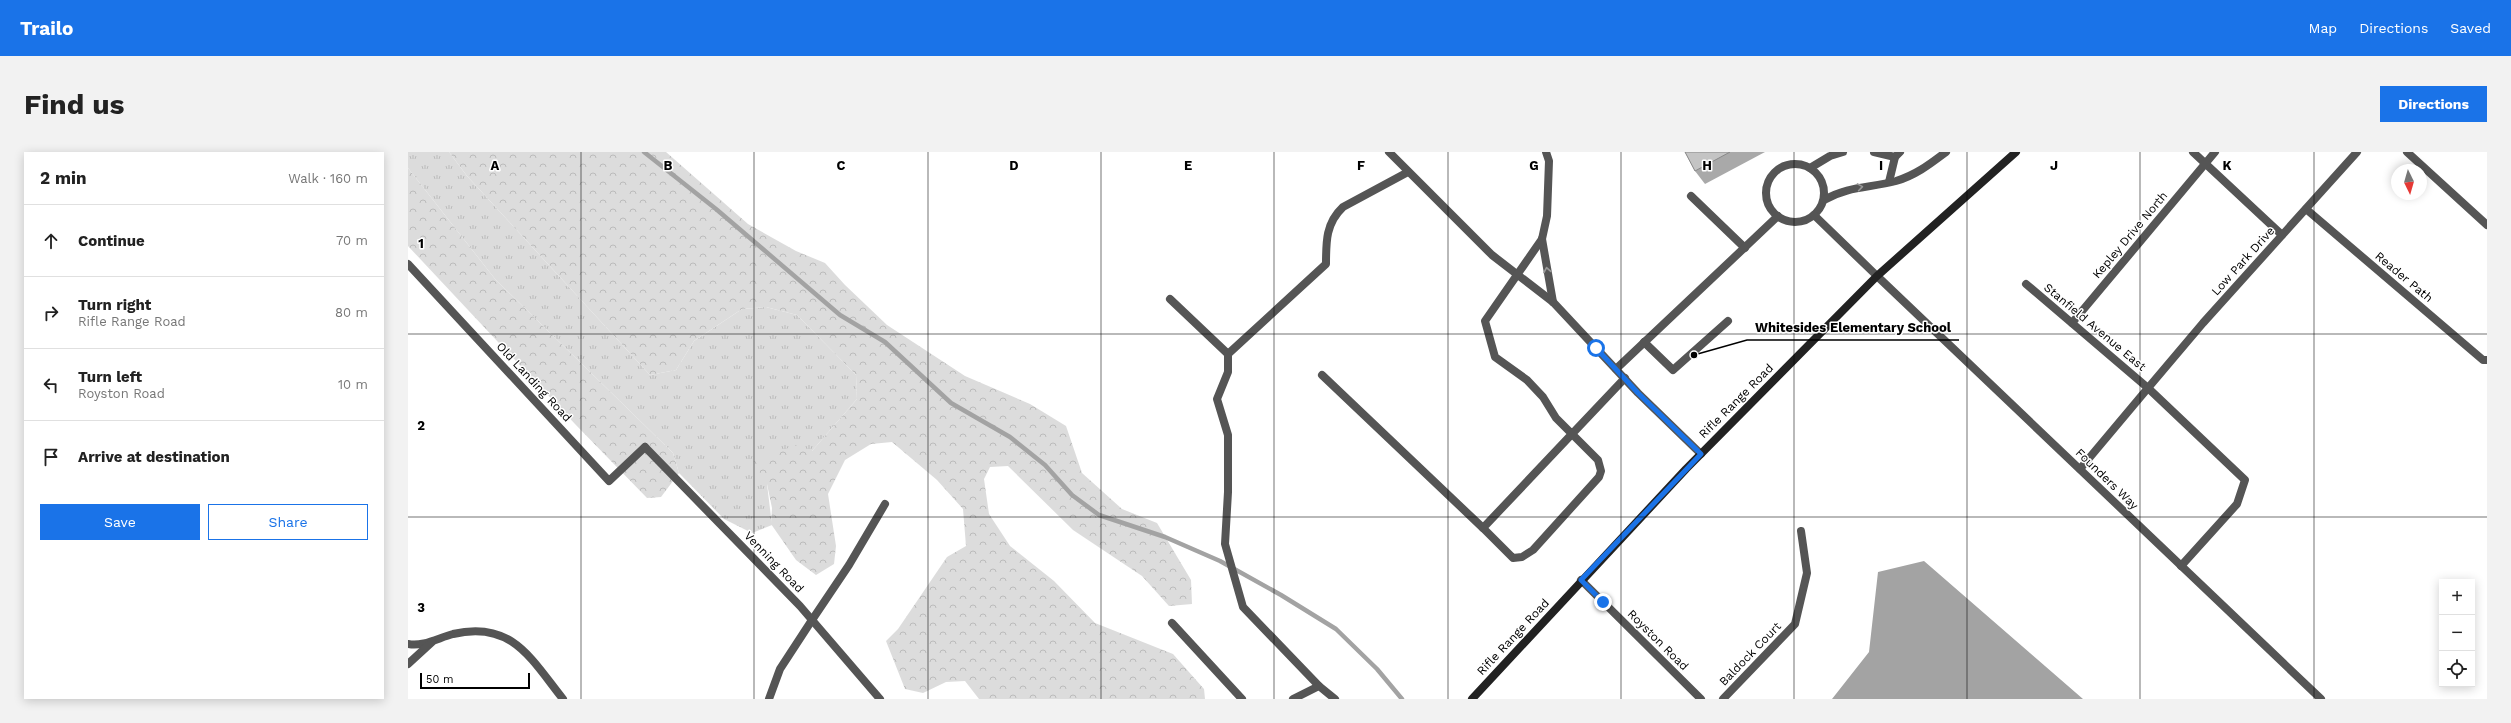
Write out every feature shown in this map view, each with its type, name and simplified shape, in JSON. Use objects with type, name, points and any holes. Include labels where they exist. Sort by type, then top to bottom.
[{"type":"main road","name":"Rifle Range Road","points":[[1472,699],[1581,580],[1701,454],[1877,276],[2016,152]]},
{"type":"street","points":[[1389,152],[1492,255],[1518,277],[1553,302],[1624,378],[1701,454]]},
{"type":"street","points":[[1322,375],[1513,558],[1522,557],[1533,550],[1599,477],[1601,471],[1598,460],[1573,433],[1556,418],[1543,397],[1527,380],[1495,357],[1485,321],[1518,277],[1542,239],[1547,216],[1549,161],[1546,152]]},
{"type":"street","points":[[1810,168],[1830,156],[1843,152]]},
{"type":"street","points":[[1874,152],[1898,155],[1889,182]]},
{"type":"street","points":[[1824,200],[1822,181],[1810,168],[1792,164],[1782,166],[1769,180],[1766,190],[1767,200],[1778,216],[1797,222],[1814,215],[1824,200],[1839,191],[1889,182],[1921,172],[1946,152]]},
{"type":"street","points":[[2193,152],[2282,235]]},
{"type":"street","name":"Kepley Drive North","points":[[2072,323],[2215,152]]},
{"type":"street","name":"Low Park Drive","points":[[2080,469],[2148,388],[2357,152]]},
{"type":"street","points":[[2406,152],[2487,225]]},
{"type":"street","points":[[1228,354],[1326,264],[1326,237],[1334,216],[1343,207],[1408,172]]},
{"type":"street","points":[[1691,196],[1744,248]]},
{"type":"street","name":"Reader Path","points":[[2306,209],[2483,360],[2487,360]]},
{"type":"street","name":"Founders Way","points":[[1814,215],[2321,699]]},
{"type":"street","points":[[1616,369],[1778,216]]},
{"type":"street","points":[[1542,239],[1553,302]]},
{"type":"street","name":"Old Landing Road","points":[[408,264],[609,481],[645,448]]},
{"type":"street","name":"Stanfield Avenue East","points":[[2026,284],[2148,388],[2246,480],[2237,504],[2181,566]]},
{"type":"street","points":[[1170,299],[1228,354],[1228,372],[1217,399],[1228,435],[1228,492],[1225,544],[1243,607],[1319,686],[1334,699]]},
{"type":"street","points":[[1644,342],[1673,370],[1728,321]]},
{"type":"street","points":[[1483,528],[1624,378]]},
{"type":"street","name":"Venning Road","points":[[645,448],[812,620],[880,699]]},
{"type":"street","points":[[769,699],[780,669],[849,565],[886,504]]},
{"type":"street","name":"Baldock Court","points":[[1723,699],[1795,624],[1807,573],[1801,531]]},
{"type":"street","name":"Royston Road","points":[[1581,580],[1700,699]]},
{"type":"street","points":[[1172,623],[1242,699]]},
{"type":"street","points":[[408,644],[422,644],[466,632],[486,633],[506,637],[523,648],[563,699]]},
{"type":"street","points":[[408,664],[434,640]]},
{"type":"street","points":[[1293,699],[1319,686]]},
{"type":"green space","points":[[408,152],[449,152],[467,176],[650,375],[676,370],[694,341],[742,309],[766,307],[797,315],[856,375],[857,399],[812,451],[767,484],[772,525],[752,533],[724,519],[679,473],[673,453],[495,279],[408,168]]},
{"type":"green space","points":[[449,152],[666,152],[748,224],[796,251],[825,263],[845,285],[887,325],[965,376],[1030,404],[1066,426],[1082,473],[1122,509],[1157,523],[1191,580],[1192,604],[1169,606],[1142,576],[1073,530],[1008,466],[990,467],[984,479],[989,514],[1010,546],[1054,581],[1095,623],[1173,654],[1204,689],[1205,699],[979,699],[965,681],[946,682],[923,693],[905,689],[886,641],[898,629],[947,557],[966,546],[963,509],[937,480],[892,442],[871,444],[845,460],[828,494],[836,546],[834,564],[816,575],[796,560],[771,524],[772,508],[767,484],[753,462],[796,445],[812,451],[857,399],[856,375],[797,315],[766,307],[742,309],[694,341],[676,370],[650,375],[467,176]]},
{"type":"green space","points":[[408,168],[495,279],[673,453],[679,473],[661,497],[647,498],[575,424],[408,246]]},
{"type":"shaded area","points":[[1924,561],[2083,699],[1832,699],[1869,652],[1878,572]]},
{"type":"building","points":[[1685,152],[1730,152],[1695,171]]},
{"type":"waterway","points":[[644,152],[716,209],[840,315],[885,342],[951,403],[1010,437],[1045,465],[1072,495],[1099,515],[1165,537],[1220,561],[1281,595],[1336,629],[1377,669],[1402,699]]},
{"type":"place","name":"Whitesides Elementary School","points":[[1694,355]]},
{"type":"route","points":[[1596,348],[1638,393],[1701,454],[1581,580],[1603,602]]}]
